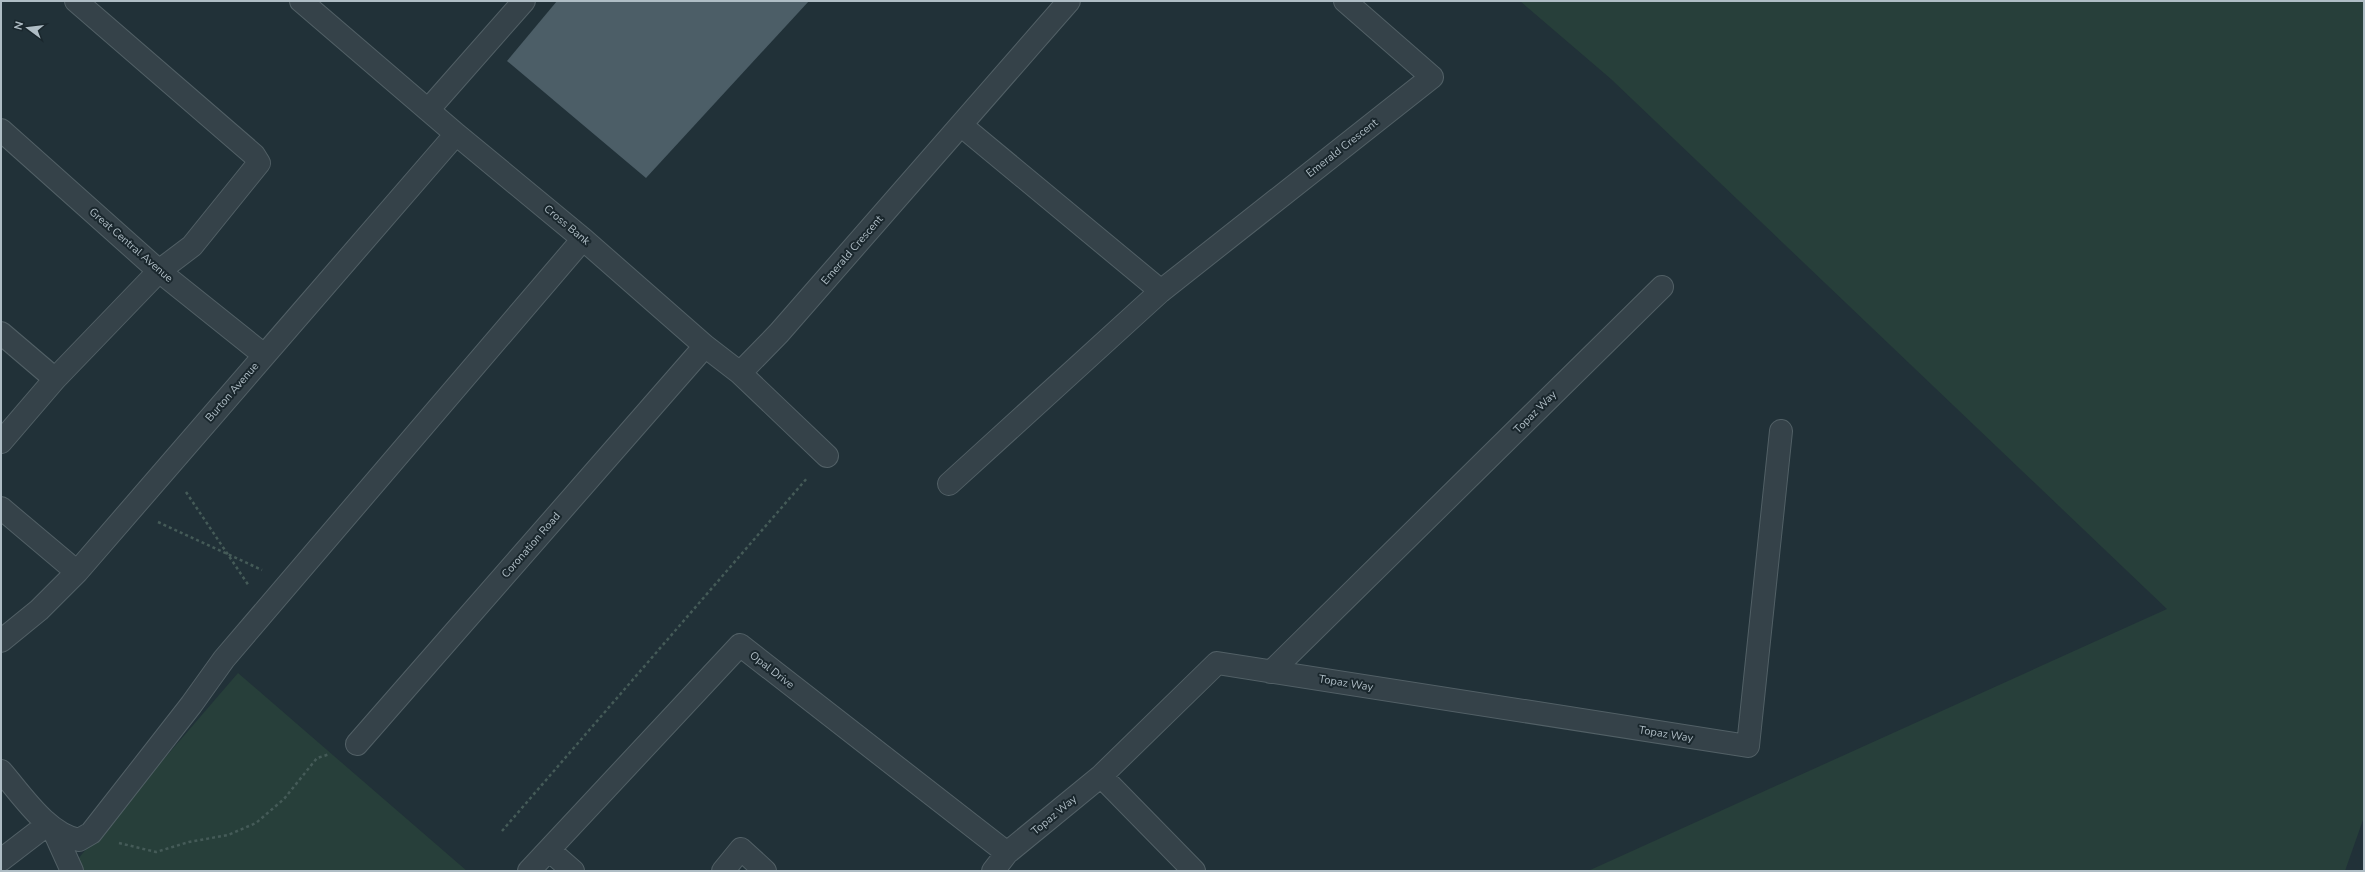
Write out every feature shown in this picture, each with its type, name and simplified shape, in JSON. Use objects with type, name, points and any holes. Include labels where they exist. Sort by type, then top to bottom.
[{"type":"street","points":[[1,442],[55,379],[159,270],[192,246],[259,163],[254,155],[76,1]]},
{"type":"street","name":"Cross Bank","points":[[301,1],[456,134],[583,239],[705,346],[740,373],[826,456]]},
{"type":"street","points":[[428,110],[524,1]]},
{"type":"street","name":"Emerald Crescent","points":[[740,373],[779,333],[962,126],[1069,1]]},
{"type":"street","name":"Emerald Crescent","points":[[949,484],[1161,291],[1432,77],[1345,1]]},
{"type":"street","points":[[962,126],[1161,291]]},
{"type":"street","name":"Great Central Avenue","points":[[1,130],[159,270],[264,355]]},
{"type":"street","name":"Burton Avenue","points":[[1,641],[39,610],[78,572],[456,134]]},
{"type":"street","points":[[50,827],[67,838],[79,840],[90,834],[191,705],[224,659],[583,239]]},
{"type":"street","name":"Topaz Way","points":[[1271,672],[1662,287]]},
{"type":"street","points":[[1,333],[55,379]]},
{"type":"street","name":"Coronation Road","points":[[357,744],[705,346]]},
{"type":"street","name":"Topaz Way","points":[[1007,853],[1100,776],[1217,663],[1748,746],[1781,431]]},
{"type":"street","points":[[1,508],[78,572]]},
{"type":"street","name":"Opal Drive","points":[[529,871],[740,645],[1007,853]]},
{"type":"street","points":[[1,771],[50,827],[72,871]]},
{"type":"street","points":[[1100,776],[1194,871]]},
{"type":"street","points":[[1,860],[50,827]]},
{"type":"street","points":[[723,871],[741,849],[765,871]]},
{"type":"street","points":[[549,850],[573,871]]},
{"type":"street","points":[[993,871],[1007,853]]},
{"type":"path","points":[[502,831],[826,456]]},
{"type":"path","points":[[169,466],[266,611]]},
{"type":"path","points":[[131,510],[290,583]]},
{"type":"path","points":[[90,834],[156,852],[189,842],[228,835],[256,824],[284,799],[317,758],[357,744]]},
{"type":"green space","points":[[1520,1],[2364,1],[2364,817],[2345,871],[1588,871],[2167,609],[1611,79]]},
{"type":"green space","points":[[238,673],[467,871],[73,871],[70,868]]},
{"type":"building","points":[[557,1],[809,1],[646,178],[507,61]]}]
